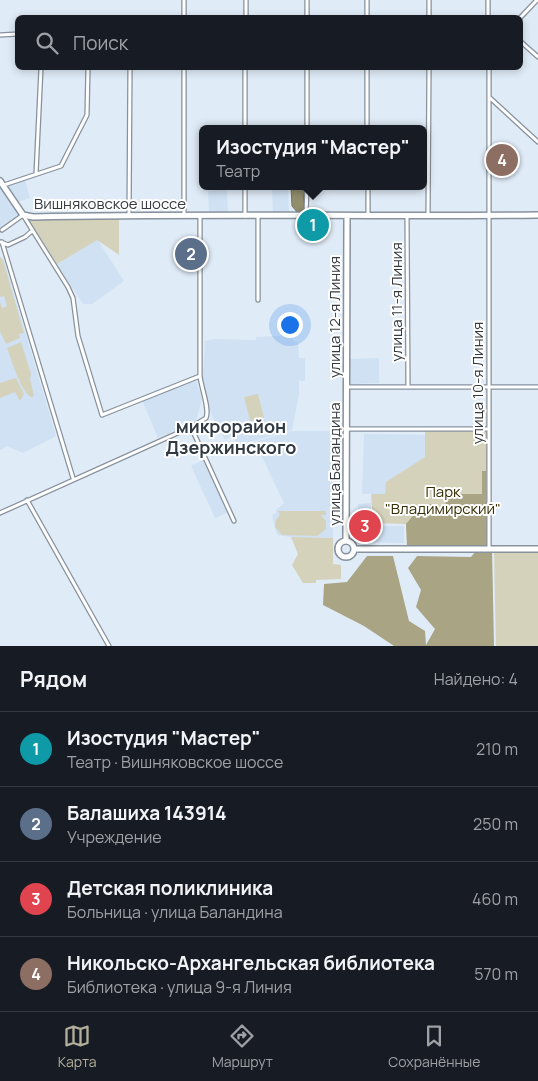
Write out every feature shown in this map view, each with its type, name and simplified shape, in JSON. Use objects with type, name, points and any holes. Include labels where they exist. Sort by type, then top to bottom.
[{"type":"street","points":[[184,0],[184,15]]},
{"type":"street","points":[[246,0],[246,15]]},
{"type":"street","points":[[307,0],[307,15]]},
{"type":"street","points":[[367,0],[367,15]]},
{"type":"street","points":[[429,0],[429,15]]},
{"type":"street","points":[[488,0],[488,15]]},
{"type":"street","points":[[523,15],[537,0]]},
{"type":"street","points":[[0,35],[15,34]]},
{"type":"street","points":[[523,44],[538,57]]},
{"type":"street","points":[[36,174],[40,70]]},
{"type":"street","points":[[2,183],[62,166],[87,115],[88,70]]},
{"type":"street","points":[[129,214],[130,70]]},
{"type":"street","points":[[184,70],[184,216]]},
{"type":"street","points":[[245,70],[245,125]]},
{"type":"street","points":[[307,70],[307,125]]},
{"type":"street","points":[[367,70],[367,125]]},
{"type":"street","points":[[428,216],[429,70]]},
{"type":"street","name":"улица 10-я Линия","points":[[489,70],[489,549]]},
{"type":"street","points":[[489,97],[538,142]]},
{"type":"street","name":"Вишняковское шоссе","points":[[2,183],[23,215],[33,217],[129,214],[306,217],[538,215]]},
{"type":"street","points":[[245,190],[245,216]]},
{"type":"street","points":[[306,190],[306,217]]},
{"type":"street","points":[[368,190],[368,216]]},
{"type":"street","points":[[2,230],[23,215],[73,298],[76,326],[102,415],[200,376]]},
{"type":"street","points":[[0,513],[191,427],[203,421],[208,414],[201,389],[200,376],[200,216]]},
{"type":"street","points":[[258,216],[258,300]]},
{"type":"street","name":"улица 12-я Линия","points":[[346,387],[347,216]]},
{"type":"street","name":"улица 11-я Линия","points":[[407,216],[408,387]]},
{"type":"street","points":[[1,242],[8,245],[32,231]]},
{"type":"street","points":[[1,242],[73,479]]},
{"type":"street","points":[[346,387],[538,387]]},
{"type":"street","name":"улица Баландина","points":[[346,387],[346,541]]},
{"type":"street","points":[[191,427],[234,520]]},
{"type":"street","points":[[346,429],[488,429]]},
{"type":"street","points":[[28,500],[109,646]]},
{"type":"street","points":[[354,549],[351,542],[346,541],[339,547],[341,554],[348,556],[354,549],[538,549]]},
{"type":"shaded area","points":[[25,180],[30,198],[18,202],[7,186]]},
{"type":"shaded area","points":[[0,188],[19,216],[0,229]]},
{"type":"shaded area","points":[[272,190],[288,190],[289,214],[273,214]]},
{"type":"shaded area","points":[[291,190],[303,190],[304,210],[298,213],[292,206]]},
{"type":"shaded area","points":[[208,191],[227,191],[228,213],[209,213]]},
{"type":"shaded area","points":[[97,239],[124,281],[92,304],[83,304],[57,264]]},
{"type":"shaded area","points":[[0,256],[4,260],[56,436],[23,453],[7,446],[0,450]]},
{"type":"shaded area","points":[[292,335],[293,340],[298,343],[299,358],[305,358],[305,381],[299,381],[299,394],[292,430],[254,441],[236,443],[232,436],[225,440],[214,421],[202,390],[205,341],[213,339],[256,340],[256,337]]},
{"type":"shaded area","points":[[379,358],[379,383],[349,384],[349,359]]},
{"type":"shaded area","points":[[196,381],[202,398],[196,421],[158,438],[142,400]]},
{"type":"shaded area","points":[[292,431],[334,431],[333,538],[291,537],[278,535],[276,532],[272,515],[284,503],[255,442]]},
{"type":"shaded area","points":[[364,434],[425,435],[426,457],[386,482],[386,494],[362,494]]},
{"type":"shaded area","points":[[205,459],[229,512],[215,518],[191,466]]},
{"type":"shaded area","points":[[482,471],[486,471],[487,547],[407,545],[406,524],[423,504],[437,504],[438,512],[443,512],[446,502],[443,494],[482,494]]},
{"type":"shaded area","points":[[371,503],[371,526],[404,526],[404,543],[357,542],[358,504]]},
{"type":"shaded area","points":[[492,550],[494,646],[394,646],[364,626],[323,605],[324,584],[347,582],[367,556],[393,556],[409,621],[425,631],[426,645],[435,629],[416,607],[421,590],[408,568],[417,556],[471,557],[475,552]]},
{"type":"green space","points":[[28,218],[119,218],[119,255],[97,240],[57,264]]},
{"type":"green space","points":[[0,257],[3,260],[24,333],[19,334],[20,338],[6,344],[0,331],[0,302],[2,308],[7,306],[4,296],[0,297]]},
{"type":"green space","points":[[21,342],[31,374],[30,379],[34,396],[31,397],[20,382],[7,348]]},
{"type":"green space","points":[[16,378],[24,394],[20,401],[15,392],[0,398],[0,383]]},
{"type":"green space","points":[[258,394],[264,418],[250,421],[244,397]]},
{"type":"green space","name":"Парк \"Владимирский\"","points":[[425,431],[487,431],[488,548],[407,548],[406,524],[373,523],[371,494],[385,494],[386,482],[425,457]]},
{"type":"green space","points":[[278,511],[326,511],[326,515],[321,515],[326,521],[326,529],[317,536],[282,535],[275,527],[276,520],[280,515]]},
{"type":"green space","points":[[291,537],[333,538],[333,564],[341,565],[341,579],[316,580],[316,583],[303,583],[292,565],[298,554]]},
{"type":"green space","points":[[494,551],[538,552],[538,646],[496,646]]},
{"type":"place","name":"Никольско-Архангельская библиотека","points":[[502,160]]},
{"type":"place","name":"Изостудия \"Мастер\"","points":[[313,225]]},
{"type":"place","name":"Балашиха 143914","points":[[191,254]]},
{"type":"place","name":"Детская поликлиника","points":[[365,526]]},
{"type":"district","name":"микрорайон Дзержинского","points":[[231,436]]}]
